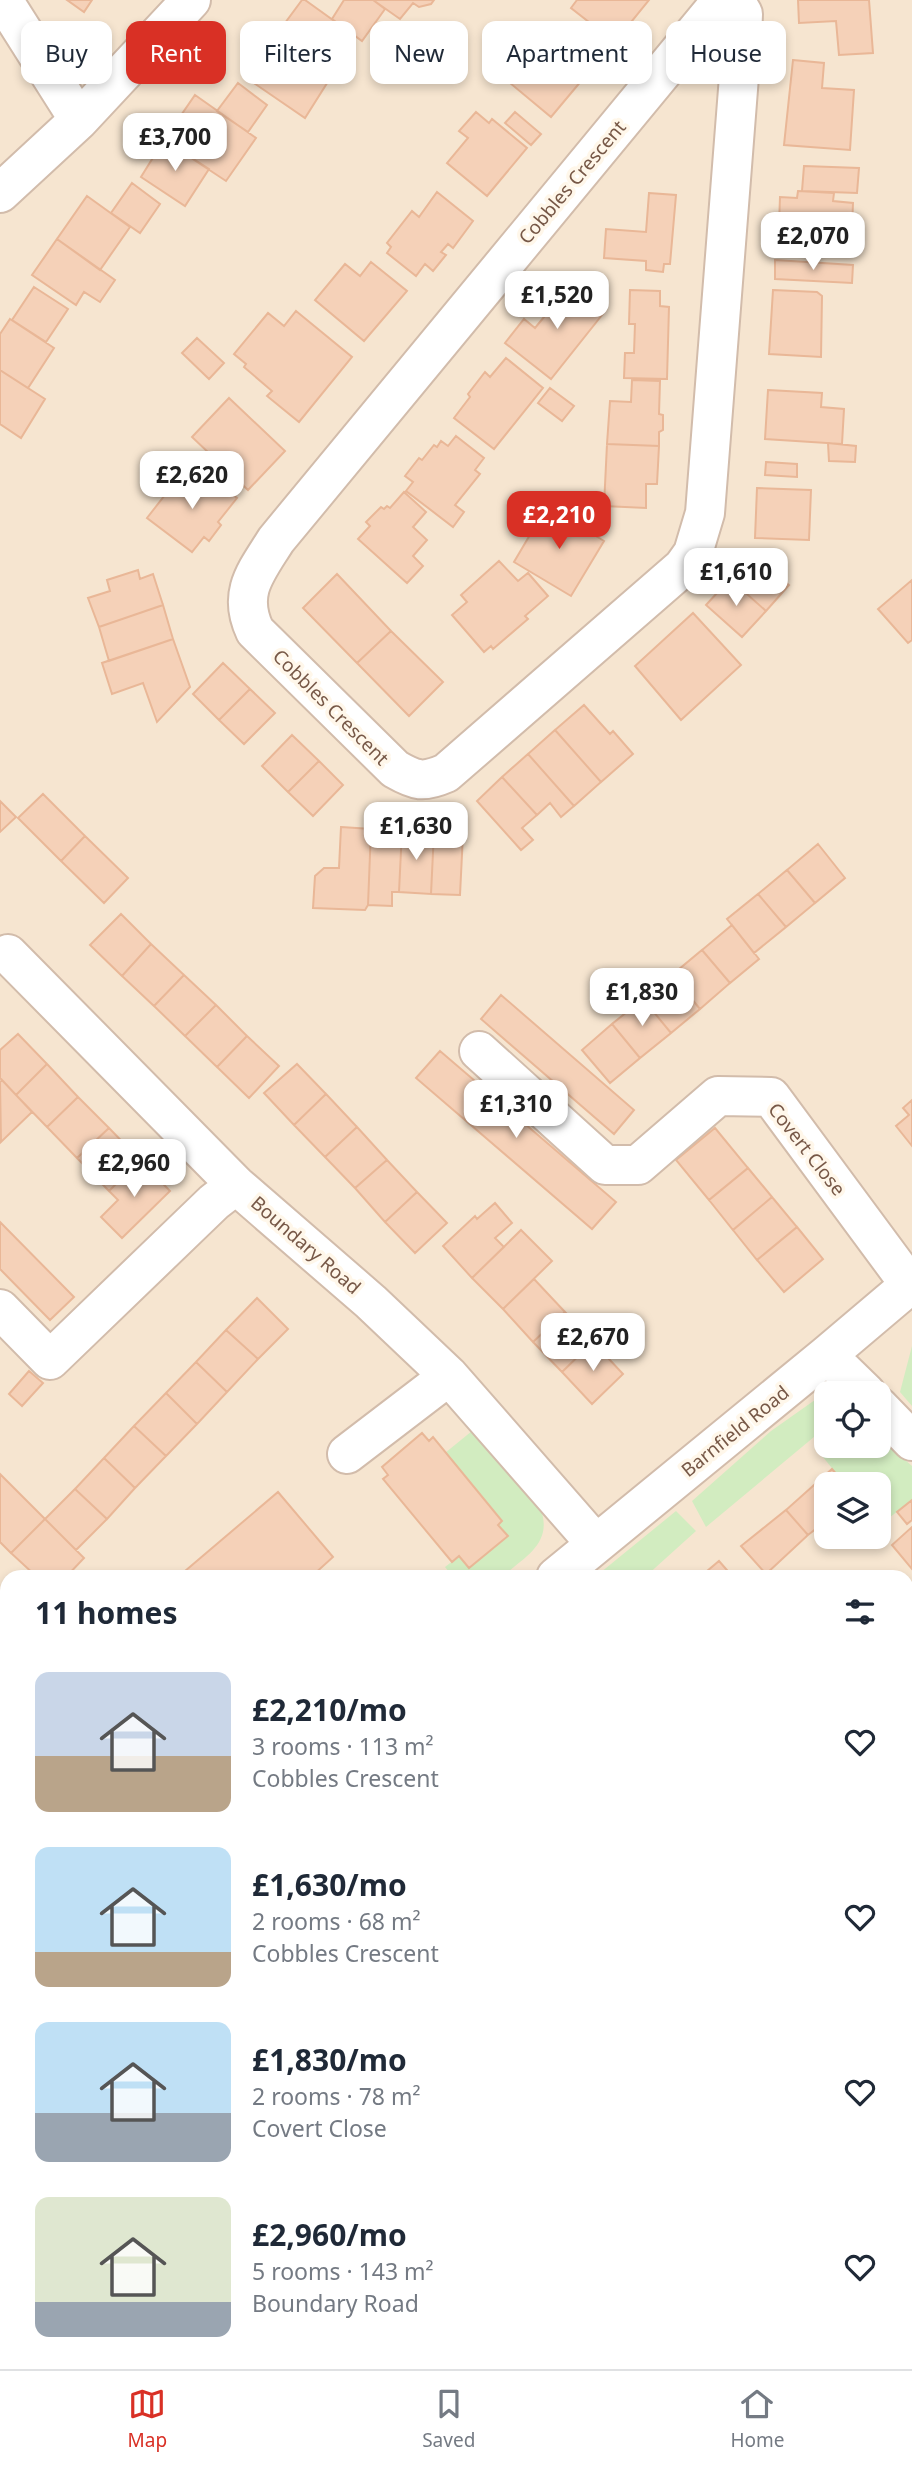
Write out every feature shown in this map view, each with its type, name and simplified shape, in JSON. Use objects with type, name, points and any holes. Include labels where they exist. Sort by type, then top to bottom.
[{"type":"street","points":[[3,0],[79,120]]},
{"type":"street","points":[[0,193],[79,120],[191,0]]},
{"type":"street","name":"Cobbles Crescent","points":[[723,0],[276,540],[250,583],[247,615],[255,631],[395,769],[416,780],[432,779],[446,773],[682,567],[693,553],[705,513],[743,38],[743,13],[735,0]]},
{"type":"street","name":"Boundary Road","points":[[8,954],[236,1185],[371,1303],[449,1376],[596,1544]]},
{"type":"street","name":"Covert Close","points":[[479,1051],[605,1165],[638,1165],[718,1096],[771,1097],[911,1284]]},
{"type":"street","points":[[0,1308],[51,1360],[214,1202],[236,1185]]},
{"type":"street","name":"Barnfield Road","points":[[564,1570],[911,1284]]},
{"type":"street","points":[[827,1355],[854,1381]]},
{"type":"street","points":[[347,1454],[449,1376]]},
{"type":"street","points":[[891,1419],[912,1441]]},
{"type":"shaded area","points":[[0,0],[912,0],[912,1570],[0,1570]]},
{"type":"green space","points":[[912,1346],[912,1406],[900,1392]]},
{"type":"green space","points":[[814,1401],[814,1437],[706,1527],[692,1501],[771,1431]]},
{"type":"green space","points":[[472,1431],[540,1507],[543,1530],[540,1539],[535,1548],[510,1570],[447,1570],[445,1567],[459,1556],[507,1536],[498,1525],[502,1520],[445,1453]]},
{"type":"green space","points":[[891,1448],[912,1466],[912,1500],[891,1516],[891,1472],[835,1472],[824,1458],[891,1458]]},
{"type":"green space","points":[[676,1511],[696,1531],[653,1570],[604,1570]]},
{"type":"building","points":[[67,0],[92,0],[84,12]]},
{"type":"building","points":[[302,0],[305,0],[334,21],[286,21]]},
{"type":"building","points":[[344,0],[373,0],[385,9],[376,21],[370,21],[370,30],[362,41],[356,37],[356,21],[332,19]]},
{"type":"building","points":[[373,0],[434,0],[431,4],[419,7],[413,3],[400,19]]},
{"type":"building","points":[[577,0],[649,0],[632,21],[588,21],[571,8]]},
{"type":"building","points":[[798,0],[869,0],[873,53],[839,55],[836,21],[799,23]]},
{"type":"building","points":[[793,60],[824,63],[822,88],[854,90],[850,150],[784,145]]},
{"type":"building","points":[[238,83],[267,105],[248,132],[217,111]]},
{"type":"building","points":[[255,84],[326,84],[305,118]]},
{"type":"building","points":[[511,84],[579,84],[551,117]]},
{"type":"building","points":[[195,95],[256,138],[226,181],[164,140]]},
{"type":"building","points":[[476,112],[489,123],[492,119],[527,148],[487,196],[447,163],[468,138],[459,131]]},
{"type":"building","points":[[515,112],[541,134],[531,145],[505,123]]},
{"type":"building","points":[[164,140],[209,169],[185,206],[141,177]]},
{"type":"building","points":[[804,166],[859,168],[857,193],[802,191]]},
{"type":"building","points":[[132,183],[160,204],[140,233],[111,213]]},
{"type":"building","points":[[798,191],[834,193],[833,201],[853,203],[851,257],[778,253],[780,197],[797,198]]},
{"type":"building","points":[[437,192],[473,221],[453,248],[448,244],[441,252],[446,255],[433,271],[425,264],[416,276],[387,253],[391,247],[387,243],[412,211],[419,217]]},
{"type":"building","points":[[649,193],[676,195],[670,264],[664,264],[663,272],[646,270],[646,261],[604,258],[606,229],[646,232]]},
{"type":"building","points":[[87,196],[130,227],[100,270],[57,239]]},
{"type":"building","points":[[57,239],[115,280],[100,302],[84,292],[76,305],[32,275]]},
{"type":"building","points":[[775,260],[853,265],[852,283],[775,279]]},
{"type":"building","points":[[371,262],[407,291],[364,341],[315,300],[345,264],[360,276]]},
{"type":"building","points":[[572,283],[606,310],[551,379],[505,343],[524,319],[535,328]]},
{"type":"building","points":[[34,287],[68,309],[46,342],[12,320]]},
{"type":"building","points":[[630,290],[660,291],[660,306],[669,307],[667,379],[624,378],[625,353],[634,353],[635,324],[629,324]]},
{"type":"building","points":[[773,290],[817,292],[822,296],[821,357],[769,354]]},
{"type":"building","points":[[296,311],[352,357],[299,422],[267,396],[272,391],[244,367],[246,364],[234,354],[268,313],[284,326]]},
{"type":"building","points":[[10,319],[54,348],[28,388],[0,370],[0,334]]},
{"type":"building","points":[[197,338],[224,363],[209,379],[182,353]]},
{"type":"building","points":[[506,358],[543,388],[494,449],[454,418],[485,372],[490,377]]},
{"type":"building","points":[[0,370],[45,399],[21,438],[0,424]]},
{"type":"building","points":[[632,380],[660,381],[659,414],[663,415],[663,430],[659,432],[659,446],[607,444],[610,401],[631,402]]},
{"type":"building","points":[[550,388],[574,406],[562,421],[538,403]]},
{"type":"building","points":[[768,390],[822,393],[821,407],[844,409],[842,444],[765,439]]},
{"type":"building","points":[[229,398],[285,451],[248,490],[192,437]]},
{"type":"building","points":[[456,436],[484,458],[475,470],[480,474],[455,505],[464,512],[453,527],[406,491],[413,482],[405,476],[434,445],[437,447],[441,441],[448,446]]},
{"type":"building","points":[[828,443],[856,446],[855,462],[829,461]]},
{"type":"building","points":[[607,444],[659,446],[657,484],[646,484],[646,508],[604,506]]},
{"type":"building","points":[[766,462],[797,464],[797,477],[765,475]]},
{"type":"building","points":[[183,472],[202,487],[209,477],[237,498],[218,522],[221,525],[209,541],[204,537],[192,552],[147,518]]},
{"type":"building","points":[[757,488],[811,490],[809,540],[755,538]]},
{"type":"building","points":[[404,492],[426,512],[413,527],[427,540],[413,556],[423,566],[407,583],[358,539],[370,526],[366,522],[381,507],[390,508]]},
{"type":"building","points":[[547,506],[604,541],[571,596],[514,562]]},
{"type":"building","points":[[752,554],[789,585],[766,611],[730,579]]},
{"type":"building","points":[[499,561],[518,581],[528,573],[548,596],[525,616],[528,619],[493,649],[491,646],[484,652],[452,615],[467,602],[461,595]]},
{"type":"building","points":[[138,570],[140,579],[153,574],[163,605],[99,627],[88,598],[110,591],[107,580]]},
{"type":"building","points":[[337,574],[391,631],[357,663],[303,608]]},
{"type":"building","points":[[730,579],[766,611],[742,637],[706,605]]},
{"type":"building","points":[[912,580],[912,640],[908,643],[878,609]]},
{"type":"building","points":[[163,605],[173,639],[109,661],[99,627]]},
{"type":"building","points":[[693,613],[741,665],[681,720],[635,666]]},
{"type":"building","points":[[391,631],[443,682],[409,716],[357,663]]},
{"type":"building","points":[[173,639],[190,687],[157,722],[143,683],[112,694],[102,663]]},
{"type":"building","points":[[223,663],[250,689],[219,720],[193,694]]},
{"type":"building","points":[[250,689],[275,713],[244,744],[219,720]]},
{"type":"building","points":[[584,705],[610,734],[613,731],[633,754],[601,782],[555,730]]},
{"type":"building","points":[[555,730],[601,782],[574,806],[528,754]]},
{"type":"building","points":[[292,735],[319,761],[288,792],[262,766]]},
{"type":"building","points":[[528,754],[574,806],[561,817],[550,803],[537,815],[502,777]]},
{"type":"building","points":[[319,761],[343,785],[313,816],[288,792]]},
{"type":"building","points":[[502,777],[537,815],[522,828],[533,840],[521,850],[477,801]]},
{"type":"building","points":[[43,794],[85,836],[61,861],[18,818]]},
{"type":"building","points":[[0,801],[16,817],[0,832]]},
{"type":"building","points":[[341,827],[371,829],[368,905],[365,910],[313,908],[315,876],[324,868],[339,868]]},
{"type":"building","points":[[371,829],[402,830],[399,892],[392,892],[392,906],[368,905]]},
{"type":"building","points":[[402,830],[434,832],[431,894],[399,892]]},
{"type":"building","points":[[434,832],[463,834],[460,895],[431,894]]},
{"type":"building","points":[[85,836],[128,878],[104,903],[61,861]]},
{"type":"building","points":[[818,844],[845,878],[815,903],[787,870]]},
{"type":"building","points":[[787,870],[815,903],[786,927],[758,894]]},
{"type":"building","points":[[758,894],[786,927],[754,953],[727,919]]},
{"type":"building","points":[[121,914],[151,944],[122,976],[90,945]]},
{"type":"building","points":[[732,925],[759,959],[730,983],[702,950]]},
{"type":"building","points":[[151,944],[184,975],[154,1006],[122,976]]},
{"type":"building","points":[[702,950],[730,983],[700,1009],[672,975]]},
{"type":"building","points":[[184,975],[216,1005],[185,1036],[154,1006]]},
{"type":"building","points":[[672,975],[700,1009],[671,1033],[643,999]]},
{"type":"building","points":[[501,995],[634,1110],[614,1134],[481,1019]]},
{"type":"building","points":[[643,999],[671,1033],[640,1058],[612,1024]]},
{"type":"building","points":[[216,1005],[247,1036],[217,1067],[185,1036]]},
{"type":"building","points":[[612,1024],[640,1058],[610,1083],[582,1050]]},
{"type":"building","points":[[18,1034],[47,1064],[16,1095],[0,1078],[0,1050]]},
{"type":"building","points":[[247,1036],[279,1066],[249,1098],[217,1067]]},
{"type":"building","points":[[440,1051],[616,1202],[592,1229],[416,1078]]},
{"type":"building","points":[[47,1064],[78,1097],[47,1127],[16,1095]]},
{"type":"building","points":[[297,1064],[326,1094],[294,1125],[264,1093]]},
{"type":"building","points":[[2,1080],[32,1112],[1,1142],[0,1082]]},
{"type":"building","points":[[326,1094],[357,1127],[325,1157],[294,1125]]},
{"type":"building","points":[[78,1097],[109,1128],[77,1158],[47,1127]]},
{"type":"building","points":[[912,1100],[912,1146],[896,1126],[909,1115],[903,1108]]},
{"type":"building","points":[[357,1127],[387,1160],[355,1188],[325,1157]]},
{"type":"building","points":[[109,1128],[140,1160],[109,1191],[77,1158]]},
{"type":"building","points":[[715,1128],[748,1168],[709,1200],[676,1160]]},
{"type":"building","points":[[140,1160],[170,1191],[122,1238],[101,1217],[118,1200],[109,1191]]},
{"type":"building","points":[[387,1160],[417,1192],[385,1222],[355,1188]]},
{"type":"building","points":[[748,1168],[772,1197],[733,1230],[709,1200]]},
{"type":"building","points":[[417,1192],[447,1223],[415,1253],[385,1222]]},
{"type":"building","points":[[772,1197],[797,1227],[757,1260],[733,1230]]},
{"type":"building","points":[[495,1203],[512,1223],[495,1238],[504,1247],[472,1278],[443,1246],[475,1216],[477,1219]]},
{"type":"building","points":[[0,1222],[74,1297],[50,1320],[0,1269]]},
{"type":"building","points":[[797,1227],[823,1259],[784,1292],[757,1260]]},
{"type":"building","points":[[521,1230],[552,1261],[503,1309],[472,1278]]},
{"type":"building","points":[[534,1279],[565,1312],[533,1342],[503,1309]]},
{"type":"building","points":[[257,1298],[288,1329],[258,1359],[226,1330]]},
{"type":"building","points":[[565,1312],[593,1342],[562,1372],[533,1342]]},
{"type":"building","points":[[226,1330],[258,1359],[227,1392],[196,1362]]},
{"type":"building","points":[[593,1342],[623,1374],[592,1404],[562,1372]]},
{"type":"building","points":[[196,1362],[227,1392],[197,1424],[166,1393]]},
{"type":"building","points":[[29,1371],[43,1383],[22,1406],[9,1394]]},
{"type":"building","points":[[166,1393],[197,1424],[166,1456],[134,1426]]},
{"type":"building","points":[[134,1426],[166,1456],[135,1488],[104,1458]]},
{"type":"building","points":[[422,1433],[429,1441],[433,1437],[502,1521],[498,1525],[508,1536],[469,1568],[459,1556],[452,1562],[383,1479],[388,1475],[382,1467]]},
{"type":"building","points":[[104,1458],[135,1488],[107,1519],[75,1489]]},
{"type":"building","points":[[0,1474],[45,1519],[11,1553],[0,1542]]},
{"type":"building","points":[[814,1485],[814,1530],[808,1535],[786,1510]]},
{"type":"building","points":[[75,1489],[107,1519],[76,1550],[45,1519]]},
{"type":"building","points":[[278,1492],[333,1557],[319,1570],[186,1570]]},
{"type":"building","points":[[912,1500],[912,1520],[907,1524],[897,1512]]},
{"type":"building","points":[[786,1510],[808,1535],[770,1570],[762,1570],[741,1546]]},
{"type":"building","points":[[45,1519],[84,1558],[73,1570],[29,1570],[11,1553]]},
{"type":"building","points":[[912,1527],[912,1569],[892,1545]]},
{"type":"building","points":[[719,1561],[727,1570],[708,1570]]}]
